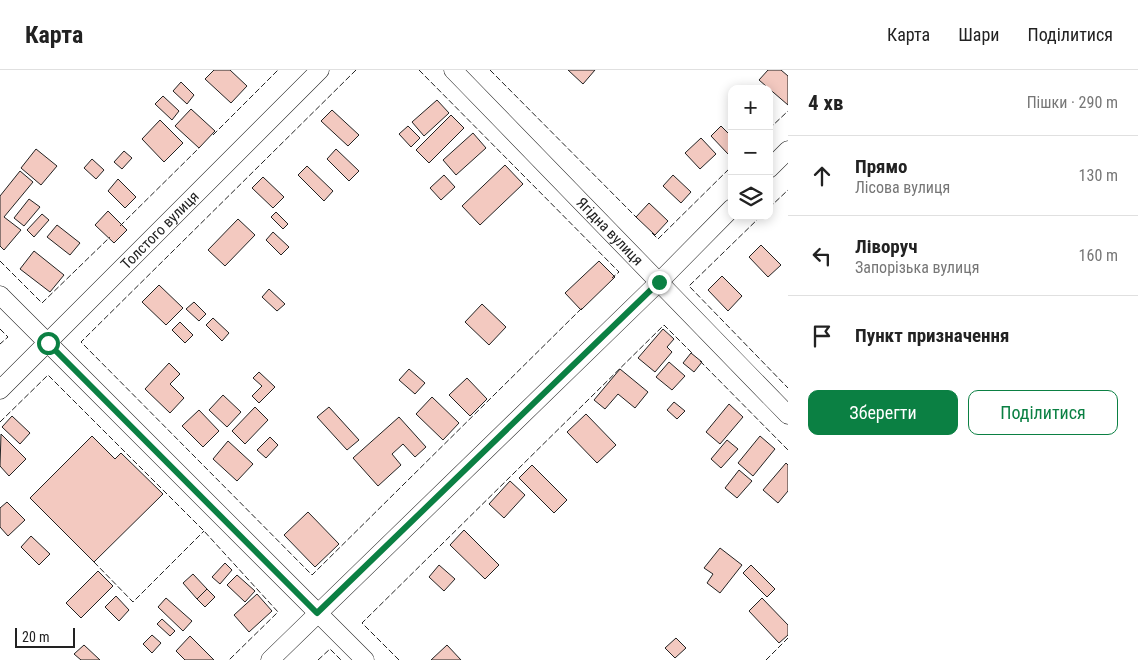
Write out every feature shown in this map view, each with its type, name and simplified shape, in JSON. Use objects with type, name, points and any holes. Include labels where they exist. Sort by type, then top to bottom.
[{"type":"street","name":"Толстого вулиця","points":[[0,390],[320,70]]},
{"type":"street","name":"Ягідна вулиця","points":[[453,70],[788,415]]},
{"type":"street","points":[[773,165],[788,150]]},
{"type":"street","points":[[270,660],[659,282],[728,212]]},
{"type":"street","points":[[0,295],[365,660]]},
{"type":"building","points":[[214,70],[230,70],[247,86],[231,103],[205,79]]},
{"type":"building","points":[[568,70],[595,70],[583,84]]},
{"type":"building","points":[[768,70],[781,70],[788,76],[788,105],[773,92],[773,85],[765,85],[759,80]]},
{"type":"building","points":[[181,82],[194,95],[187,104],[173,91]]},
{"type":"building","points":[[163,96],[179,111],[172,120],[155,104]]},
{"type":"building","points":[[437,100],[449,113],[424,136],[412,122]]},
{"type":"building","points":[[191,109],[215,131],[199,148],[175,126]]},
{"type":"building","points":[[332,110],[359,135],[348,146],[321,121]]},
{"type":"building","points":[[451,115],[464,128],[429,163],[416,150]]},
{"type":"building","points":[[160,120],[183,143],[164,162],[142,139]]},
{"type":"building","points":[[408,126],[420,138],[411,147],[399,134]]},
{"type":"building","points":[[721,126],[728,133],[728,154],[711,136]]},
{"type":"building","points":[[473,133],[486,148],[456,175],[443,160]]},
{"type":"building","points":[[701,138],[716,154],[700,169],[685,153]]},
{"type":"building","points":[[36,149],[57,166],[41,185],[21,168]]},
{"type":"building","points":[[336,149],[359,171],[349,181],[327,159]]},
{"type":"building","points":[[124,151],[132,158],[122,169],[114,162]]},
{"type":"building","points":[[92,159],[104,170],[96,179],[84,168]]},
{"type":"building","points":[[505,165],[523,184],[480,225],[462,206]]},
{"type":"building","points":[[307,166],[333,191],[324,201],[298,175]]},
{"type":"building","points":[[20,171],[33,182],[4,217],[21,230],[4,250],[0,246],[0,196]]},
{"type":"building","points":[[444,175],[455,187],[441,200],[430,188]]},
{"type":"building","points":[[673,175],[691,192],[681,203],[663,186]]},
{"type":"building","points":[[263,177],[284,197],[273,208],[252,188]]},
{"type":"building","points":[[118,179],[136,197],[125,208],[108,191]]},
{"type":"building","points":[[29,199],[40,207],[24,226],[14,218]]},
{"type":"building","points":[[649,203],[668,221],[655,235],[636,217]]},
{"type":"building","points":[[108,211],[127,230],[114,243],[95,225]]},
{"type":"building","points":[[276,212],[288,224],[283,229],[271,217]]},
{"type":"building","points":[[42,214],[49,220],[34,237],[27,230]]},
{"type":"building","points":[[238,219],[255,235],[225,266],[208,250]]},
{"type":"building","points":[[57,225],[80,243],[70,255],[47,237]]},
{"type":"building","points":[[273,232],[289,247],[281,255],[266,240]]},
{"type":"building","points":[[761,245],[781,265],[768,277],[749,257]]},
{"type":"building","points":[[34,251],[64,275],[50,292],[20,269]]},
{"type":"building","points":[[599,261],[615,277],[581,310],[565,293]]},
{"type":"building","points":[[722,276],[742,296],[728,311],[708,290]]},
{"type":"building","points":[[159,285],[183,308],[166,325],[142,302]]},
{"type":"building","points":[[269,289],[285,304],[277,311],[262,297]]},
{"type":"building","points":[[194,302],[206,314],[199,321],[186,309]]},
{"type":"building","points":[[482,304],[506,327],[489,345],[465,322]]},
{"type":"building","points":[[213,318],[229,333],[222,341],[206,325]]},
{"type":"building","points":[[180,322],[193,335],[185,343],[172,330]]},
{"type":"building","points":[[663,329],[674,339],[667,347],[672,352],[655,372],[638,358]]},
{"type":"building","points":[[691,353],[702,362],[694,372],[683,363]]},
{"type":"building","points":[[669,362],[685,376],[672,390],[656,377]]},
{"type":"building","points":[[169,363],[180,374],[170,384],[184,398],[170,413],[145,389]]},
{"type":"building","points":[[409,369],[425,383],[415,394],[399,380]]},
{"type":"building","points":[[620,369],[648,392],[635,408],[618,394],[605,409],[594,400]]},
{"type":"building","points":[[259,372],[275,387],[259,403],[252,396],[262,386],[253,378]]},
{"type":"building","points":[[467,378],[487,399],[470,416],[449,395]]},
{"type":"building","points":[[223,395],[241,412],[227,427],[209,410]]},
{"type":"building","points":[[432,397],[459,423],[443,440],[416,414]]},
{"type":"building","points":[[674,402],[685,411],[677,419],[667,410]]},
{"type":"building","points":[[729,404],[743,417],[720,444],[706,432]]},
{"type":"building","points":[[255,407],[268,420],[245,444],[232,431]]},
{"type":"building","points":[[329,407],[359,440],[347,450],[317,417]]},
{"type":"building","points":[[199,410],[219,431],[203,447],[182,426]]},
{"type":"building","points":[[586,414],[616,445],[597,463],[567,432]]},
{"type":"building","points":[[12,416],[30,433],[20,444],[2,427]]},
{"type":"building","points":[[399,417],[426,447],[415,457],[403,444],[392,454],[401,465],[378,486],[353,458]]},
{"type":"building","points":[[1,434],[26,459],[9,476],[0,466]]},
{"type":"building","points":[[92,436],[115,459],[121,453],[163,494],[94,562],[30,498]]},
{"type":"building","points":[[760,436],[775,449],[753,476],[738,463]]},
{"type":"building","points":[[270,437],[278,445],[266,458],[257,450]]},
{"type":"building","points":[[727,440],[738,449],[721,468],[711,459]]},
{"type":"building","points":[[228,441],[253,464],[237,481],[213,459]]},
{"type":"building","points":[[786,463],[788,465],[788,491],[778,503],[763,490]]},
{"type":"building","points":[[532,465],[567,500],[554,513],[519,478]]},
{"type":"building","points":[[739,470],[752,481],[737,498],[725,488]]},
{"type":"building","points":[[510,481],[525,495],[504,518],[489,504]]},
{"type":"building","points":[[7,502],[25,520],[8,536],[0,527],[0,508]]},
{"type":"building","points":[[308,512],[339,544],[315,567],[284,535]]},
{"type":"building","points":[[464,530],[499,565],[485,579],[450,545]]},
{"type":"building","points":[[31,536],[50,554],[39,565],[21,547]]},
{"type":"building","points":[[720,548],[742,565],[720,593],[707,583],[713,574],[704,568]]},
{"type":"building","points":[[225,563],[232,570],[220,584],[212,577]]},
{"type":"building","points":[[439,565],[455,579],[444,591],[429,577]]},
{"type":"building","points":[[751,565],[775,589],[767,597],[743,573]]},
{"type":"building","points":[[98,571],[113,586],[81,618],[66,603]]},
{"type":"building","points":[[193,574],[207,589],[197,599],[183,583]]},
{"type":"building","points":[[237,575],[255,591],[245,602],[227,585]]},
{"type":"building","points":[[207,589],[215,597],[205,607],[197,599]]},
{"type":"building","points":[[257,594],[272,611],[249,632],[234,615]]},
{"type":"building","points":[[116,596],[129,610],[119,621],[105,607]]},
{"type":"building","points":[[166,598],[192,621],[183,631],[158,607]]},
{"type":"building","points":[[762,598],[788,625],[788,635],[779,643],[749,611]]},
{"type":"building","points":[[162,619],[175,631],[170,636],[157,624]]},
{"type":"building","points":[[152,635],[161,643],[152,653],[143,644]]},
{"type":"building","points":[[190,636],[214,660],[185,660],[176,651]]},
{"type":"building","points":[[676,638],[686,648],[675,658],[665,648]]},
{"type":"building","points":[[84,645],[100,660],[81,660],[74,654]]},
{"type":"building","points":[[447,645],[461,660],[431,660]]},
{"type":"fence","points":[[213,135],[278,70]]},
{"type":"fence","points":[[356,70],[81,342],[312,575],[582,308]]},
{"type":"fence","points":[[419,70],[619,272],[612,278]]},
{"type":"fence","points":[[490,70],[638,219]]},
{"type":"fence","points":[[773,125],[788,111]]},
{"type":"fence","points":[[120,226],[200,147]]},
{"type":"fence","points":[[652,233],[658,239],[728,170]]},
{"type":"fence","points":[[773,204],[788,190]]},
{"type":"fence","points":[[757,220],[689,286],[788,388]]},
{"type":"fence","points":[[0,261],[42,303],[110,237]]},
{"type":"fence","points":[[399,660],[362,623],[664,325],[693,354]]},
{"type":"fence","points":[[0,329],[8,337],[0,344]]},
{"type":"fence","points":[[700,361],[788,450]]},
{"type":"fence","points":[[0,422],[48,375],[204,531],[278,612],[229,660]]},
{"type":"fence","points":[[94,562],[133,602],[204,531]]},
{"type":"fence","points":[[766,660],[788,638]]},
{"type":"fence","points":[[318,660],[330,649],[341,660]]},
{"type":"route","points":[[48,343],[317,613],[659,282]]}]
